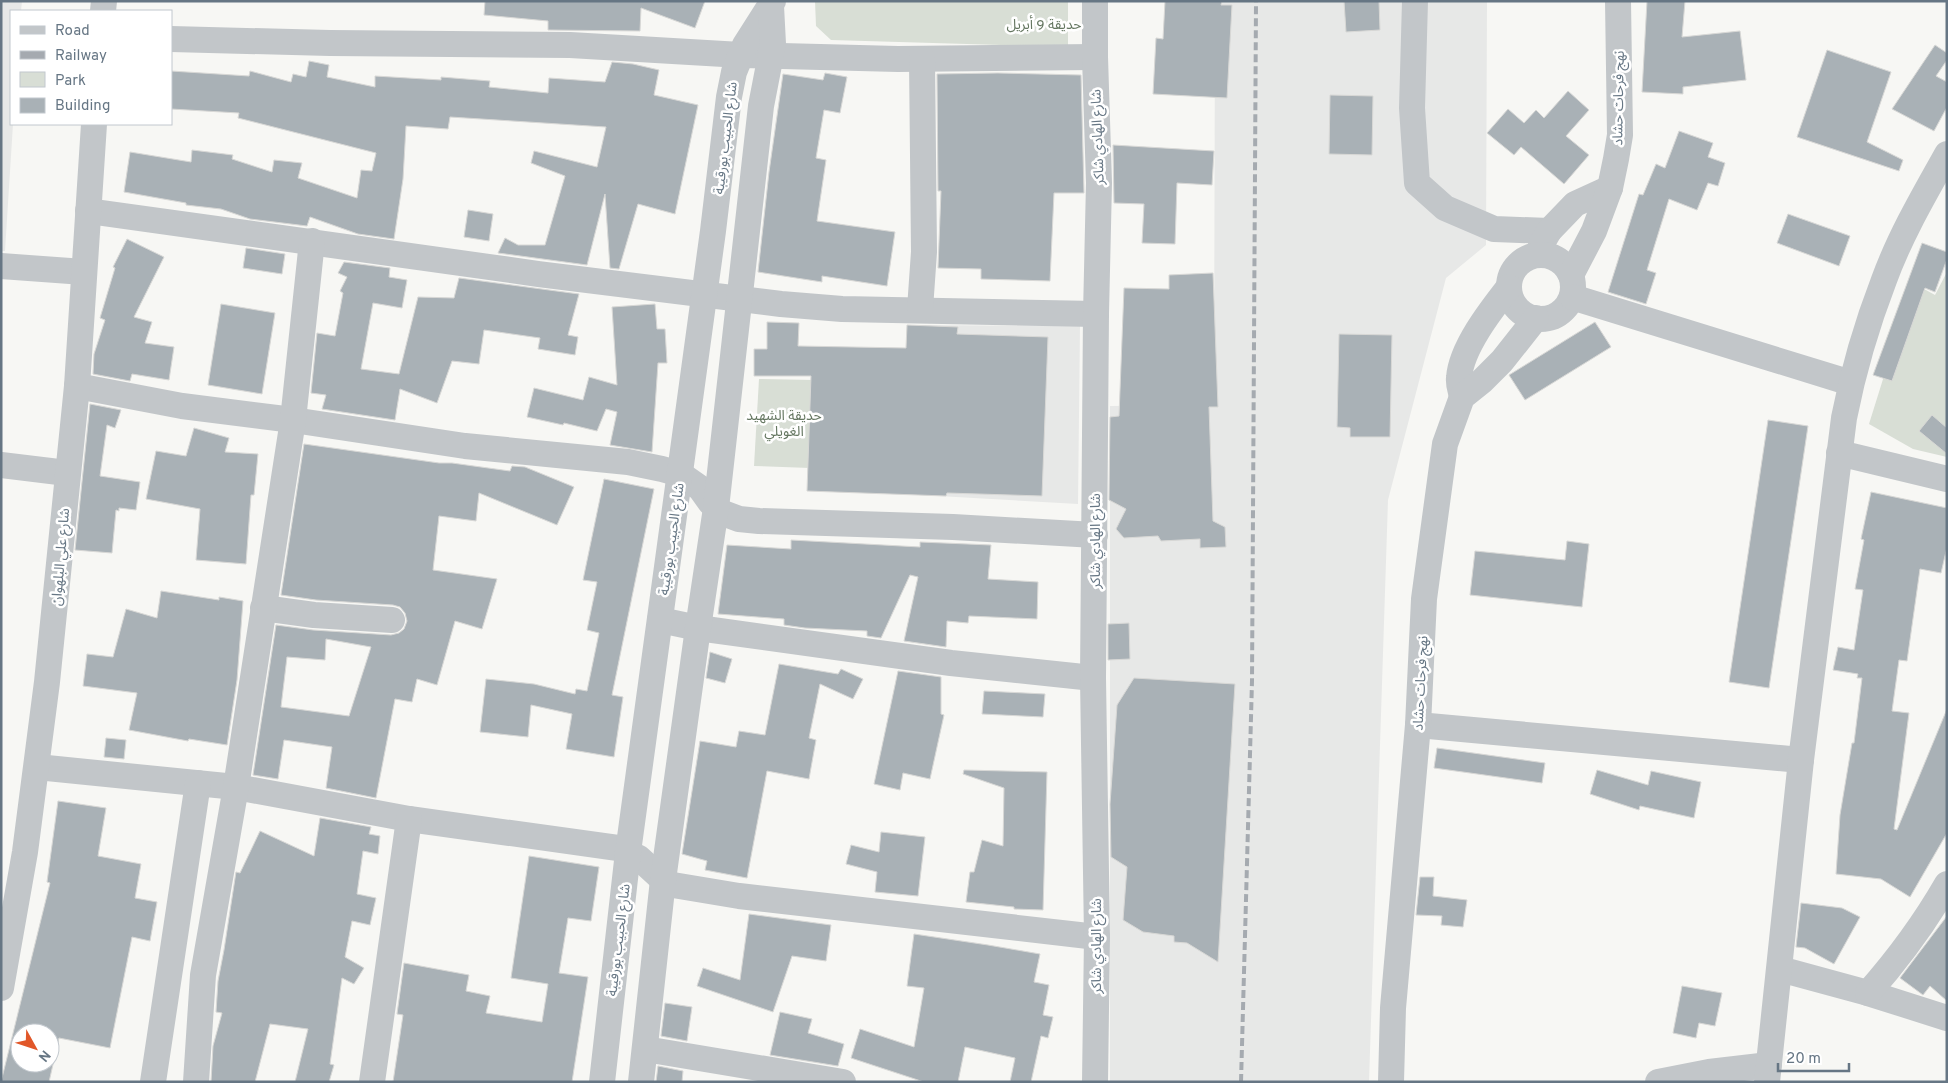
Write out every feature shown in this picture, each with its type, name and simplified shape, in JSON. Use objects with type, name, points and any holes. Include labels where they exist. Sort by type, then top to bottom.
[{"type":"street","name":"شارع الهادي شاكر","points":[[1095,1],[1094,57],[1099,183],[1093,678],[1097,937],[1095,1082]]},
{"type":"street","points":[[1415,1],[1412,108],[1417,183],[1446,208],[1494,230],[1550,231]]},
{"type":"street","name":"نهج فرحات حشاد","points":[[1571,286],[1610,188],[1620,135],[1618,1]]},
{"type":"street","name":"شارع الحبيب بورقيبة","points":[[602,1082],[628,852],[713,231],[729,97],[734,72],[744,45],[772,4]]},
{"type":"street","name":"شارع الحبيب بورقيبة","points":[[641,1082],[664,880],[716,508],[760,106],[774,36],[772,4]]},
{"type":"street","points":[[172,39],[330,43],[570,45],[741,55],[922,59],[1094,57]]},
{"type":"street","points":[[920,309],[924,252],[922,59]]},
{"type":"street","name":"شارع علي البلهوان","points":[[1,988],[25,852],[37,767],[77,386],[94,125]]},
{"type":"street","points":[[1658,1082],[1709,1072],[1768,1073],[1801,760],[1844,418],[1851,383],[1884,279],[1915,211],[1947,154]]},
{"type":"street","points":[[1536,255],[1550,231],[1575,204],[1610,188]]},
{"type":"street","points":[[88,211],[781,304],[842,309],[920,309],[1096,314]]},
{"type":"street","points":[[196,1082],[204,975],[236,788],[293,420],[312,241]]},
{"type":"street","points":[[1536,255],[1547,255],[1557,259],[1566,266],[1571,286],[1566,307],[1557,314],[1547,318],[1536,318],[1526,314],[1517,307],[1509,287],[1511,276],[1517,266],[1525,259],[1536,255]]},
{"type":"street","points":[[1,266],[84,272]]},
{"type":"street","points":[[1571,286],[1851,383]]},
{"type":"street","points":[[1509,287],[1483,320],[1462,362],[1458,379],[1462,397],[1502,361],[1536,318]]},
{"type":"street","points":[[77,386],[182,406],[293,420],[465,446],[628,462],[680,474],[700,488],[716,508],[729,516],[760,522],[953,527],[1095,535]]},
{"type":"street","name":"نهج فرحات حشاد","points":[[1391,1082],[1393,1008],[1418,725],[1424,599],[1445,444],[1462,397]]},
{"type":"street","points":[[1840,452],[1947,479]]},
{"type":"street","points":[[1,465],[68,473]]},
{"type":"street","points":[[263,608],[314,615],[392,620]]},
{"type":"street","points":[[660,620],[698,628],[951,663],[1093,678]]},
{"type":"street","points":[[1418,725],[1801,760]]},
{"type":"street","points":[[37,767],[236,788],[409,819],[618,848],[644,862],[664,880],[673,885],[688,888],[739,896],[1097,937]]},
{"type":"street","points":[[153,1082],[198,783]]},
{"type":"street","points":[[372,1082],[409,819]]},
{"type":"street","points":[[1868,993],[1905,950],[1929,916],[1947,884]]},
{"type":"street","points":[[1780,969],[1868,993],[1947,1018]]},
{"type":"street","points":[[645,1049],[826,1080]]},
{"type":"shaded area","points":[[1,1],[22,1],[21,10],[10,10],[10,125],[13,125],[5,251],[1,251]]},
{"type":"shaded area","points":[[1215,1],[1487,1],[1486,245],[1446,278],[1388,500],[1369,1082],[1110,1082],[1110,406],[1214,405]]},
{"type":"shaded area","points":[[913,325],[1080,326],[1078,504],[903,494]]},
{"type":"green space","name":"حديقة 9 أبريل","points":[[815,1],[1068,1],[1068,47],[831,40],[816,26]]},
{"type":"green space","points":[[1947,272],[1947,457],[1913,449],[1869,424],[1913,283],[1935,295]]},
{"type":"green space","name":"حديقة الشهيد الغويلي","points":[[759,379],[814,380],[810,468],[754,466]]},
{"type":"building","points":[[485,1],[705,1],[695,28],[641,8],[640,31],[548,30],[548,21],[484,15]]},
{"type":"building","points":[[1165,1],[1222,1],[1221,5],[1232,5],[1227,98],[1153,94],[1156,38],[1163,39]]},
{"type":"building","points":[[1344,1],[1379,1],[1380,30],[1346,32]]},
{"type":"building","points":[[1647,1],[1685,1],[1682,37],[1740,31],[1746,80],[1683,87],[1683,94],[1642,92]]},
{"type":"building","points":[[1935,45],[1947,53],[1947,60],[1936,76],[1947,82],[1947,107],[1934,131],[1892,109]]},
{"type":"building","points":[[1827,50],[1891,72],[1867,142],[1903,160],[1899,171],[1797,137]]},
{"type":"building","points":[[309,61],[329,65],[327,77],[375,87],[375,76],[441,80],[441,77],[490,81],[489,87],[548,93],[549,78],[605,82],[612,62],[633,64],[659,70],[654,95],[698,105],[675,214],[638,204],[619,269],[610,268],[605,194],[587,265],[498,253],[505,238],[518,245],[545,245],[565,176],[531,163],[534,151],[597,167],[606,127],[450,117],[448,129],[406,126],[403,179],[394,239],[358,234],[310,217],[307,226],[250,219],[221,209],[186,205],[186,203],[124,192],[130,152],[191,162],[192,150],[233,155],[232,159],[272,172],[274,160],[302,163],[298,178],[357,198],[361,170],[372,171],[376,153],[238,118],[239,113],[172,109],[172,71],[249,76],[250,71],[291,82],[293,74],[306,77]]},
{"type":"building","points":[[825,73],[847,77],[840,113],[824,110],[816,158],[826,160],[817,221],[895,232],[887,286],[822,276],[822,282],[758,272],[769,172],[783,74],[823,80]]},
{"type":"building","points":[[937,74],[1081,75],[1084,193],[1054,193],[1050,281],[981,279],[981,269],[938,268],[941,191],[938,191]]},
{"type":"building","points":[[1568,91],[1589,110],[1566,136],[1589,155],[1564,184],[1521,147],[1514,155],[1487,133],[1508,109],[1524,123],[1536,110],[1544,118]]},
{"type":"building","points":[[1330,95],[1373,96],[1372,155],[1329,154]]},
{"type":"building","points":[[1679,131],[1713,143],[1708,157],[1725,163],[1718,186],[1708,183],[1697,210],[1669,199],[1647,270],[1656,273],[1646,304],[1608,292],[1639,194],[1643,195],[1656,164],[1665,168]]},
{"type":"building","points":[[1113,145],[1214,151],[1212,185],[1177,183],[1175,244],[1142,243],[1144,204],[1114,203]]},
{"type":"building","points":[[468,210],[493,214],[489,241],[464,237]]},
{"type":"building","points":[[1788,214],[1850,236],[1839,266],[1777,243]]},
{"type":"building","points":[[127,239],[164,257],[134,317],[152,322],[145,343],[174,347],[169,380],[132,374],[130,381],[93,374],[94,354],[105,320],[100,318],[115,268],[113,267]]},
{"type":"building","points":[[1922,243],[1947,252],[1947,259],[1935,292],[1925,288],[1892,381],[1873,375]]},
{"type":"building","points":[[246,248],[285,254],[282,274],[243,268]]},
{"type":"building","points":[[344,262],[390,268],[389,277],[407,280],[402,308],[373,303],[361,369],[399,374],[418,297],[454,298],[459,278],[579,294],[568,335],[578,337],[575,355],[538,349],[540,338],[484,330],[479,364],[452,361],[437,403],[400,389],[395,420],[322,409],[326,395],[311,393],[317,333],[335,336],[343,293],[340,291],[347,277],[338,273]]},
{"type":"building","points":[[1213,273],[1218,407],[1209,407],[1213,521],[1225,527],[1226,547],[1200,548],[1200,539],[1161,541],[1158,536],[1124,538],[1116,529],[1126,509],[1109,500],[1110,417],[1119,416],[1124,288],[1169,289],[1169,275]]},
{"type":"building","points":[[221,304],[275,313],[262,394],[208,385]]},
{"type":"building","points":[[655,304],[657,329],[665,329],[667,363],[658,363],[652,452],[610,445],[617,412],[606,409],[597,431],[527,417],[534,388],[583,400],[589,377],[617,385],[612,307]]},
{"type":"building","points":[[767,322],[799,323],[798,346],[906,348],[907,325],[958,327],[957,334],[1048,337],[1042,496],[947,493],[946,496],[807,491],[811,376],[754,376],[754,349],[767,349]]},
{"type":"building","points":[[1595,322],[1611,347],[1525,400],[1509,375]]},
{"type":"building","points":[[1339,334],[1392,335],[1390,437],[1350,437],[1350,428],[1337,427]]},
{"type":"building","points":[[90,404],[121,410],[115,428],[107,425],[100,476],[140,482],[136,510],[119,508],[119,511],[116,510],[112,553],[75,550]]},
{"type":"building","points":[[1932,415],[1947,428],[1947,454],[1919,431]]},
{"type":"building","points":[[1768,420],[1808,426],[1769,688],[1729,682]]},
{"type":"building","points":[[194,428],[229,438],[225,452],[258,454],[254,495],[251,495],[246,564],[196,560],[200,509],[146,499],[156,451],[186,456]]},
{"type":"building","points":[[304,444],[510,471],[512,466],[525,467],[574,487],[557,525],[479,493],[476,521],[439,516],[433,570],[497,579],[482,629],[455,621],[437,685],[417,679],[412,702],[395,699],[376,798],[326,788],[332,747],[284,740],[278,779],[253,775],[276,625],[313,630],[391,635],[399,633],[404,629],[407,621],[405,613],[400,607],[393,605],[316,600],[281,595]],"holes":[[[326,639],[371,647],[349,716],[281,707],[287,657],[325,660]]]},
{"type":"building","points":[[604,479],[654,489],[612,695],[623,697],[614,757],[566,749],[572,714],[531,705],[528,737],[480,732],[486,679],[534,684],[575,694],[576,689],[587,691],[599,633],[587,630],[597,582],[583,580]]},
{"type":"building","points":[[1871,492],[1947,508],[1947,547],[1941,573],[1920,569],[1907,661],[1899,660],[1892,711],[1909,713],[1894,829],[1897,830],[1947,709],[1947,833],[1910,897],[1881,879],[1836,874],[1840,815],[1852,743],[1854,743],[1862,678],[1857,678],[1858,674],[1833,670],[1838,647],[1854,650],[1863,590],[1855,589],[1864,540],[1861,539]]},
{"type":"building","points":[[791,540],[920,547],[920,542],[991,545],[988,579],[1038,582],[1037,619],[969,616],[968,623],[947,621],[946,647],[904,641],[918,577],[910,575],[881,638],[867,636],[867,631],[805,628],[784,625],[784,619],[718,614],[727,545],[791,549]]},
{"type":"building","points":[[1567,541],[1589,544],[1582,607],[1470,595],[1475,551],[1565,560]]},
{"type":"building","points":[[161,591],[219,600],[219,597],[243,601],[237,680],[227,745],[189,739],[188,741],[129,730],[137,693],[83,686],[87,654],[113,657],[126,609],[157,618]]},
{"type":"building","points":[[1129,623],[1130,659],[1108,660],[1108,624]]},
{"type":"building","points":[[710,652],[732,659],[725,683],[706,678]]},
{"type":"building","points":[[779,664],[838,674],[841,669],[863,679],[853,699],[820,684],[809,738],[816,740],[809,779],[767,771],[747,878],[705,870],[707,861],[682,854],[700,741],[736,747],[739,731],[765,735]]},
{"type":"building","points":[[898,671],[941,677],[941,714],[944,715],[930,779],[903,773],[900,790],[874,784]]},
{"type":"building","points":[[1134,678],[1235,684],[1218,962],[1187,943],[1174,942],[1174,936],[1143,932],[1123,920],[1127,867],[1111,857],[1110,804],[1117,705]]},
{"type":"building","points":[[984,691],[1045,694],[1043,717],[982,714]]},
{"type":"building","points":[[106,738],[126,740],[124,759],[104,757]]},
{"type":"building","points":[[1437,748],[1545,763],[1542,783],[1434,768]]},
{"type":"building","points":[[964,770],[1047,772],[1043,910],[1014,909],[1014,907],[966,902],[970,872],[974,872],[982,840],[1003,846],[1004,788],[963,774]]},
{"type":"building","points":[[1597,770],[1648,785],[1651,771],[1701,782],[1694,818],[1640,806],[1639,810],[1590,794]]},
{"type":"building","points":[[58,801],[106,808],[98,856],[141,864],[135,898],[157,902],[150,941],[132,937],[110,1048],[60,1038],[60,1023],[16,1023],[50,883],[47,882]]},
{"type":"building","points":[[320,818],[371,827],[369,834],[380,836],[378,854],[363,851],[357,894],[376,898],[370,925],[352,921],[345,957],[364,968],[354,984],[342,978],[330,1064],[334,1065],[329,1082],[295,1082],[308,1029],[270,1024],[255,1082],[211,1082],[213,1046],[222,1013],[216,1012],[218,981],[236,872],[240,873],[260,831],[314,856]]},
{"type":"building","points":[[881,832],[925,837],[918,896],[875,892],[877,872],[846,864],[851,845],[879,852]]},
{"type":"building","points":[[529,856],[599,867],[591,921],[568,918],[559,973],[588,977],[572,1082],[393,1082],[403,1015],[397,1014],[404,963],[469,975],[466,991],[490,996],[486,1013],[542,1022],[548,984],[511,978]]},
{"type":"building","points":[[1420,877],[1434,877],[1433,896],[1467,900],[1463,927],[1441,925],[1442,916],[1416,915]]},
{"type":"building","points":[[1801,903],[1842,908],[1860,917],[1834,964],[1805,948],[1796,947]]},
{"type":"building","points":[[749,914],[831,925],[826,961],[792,956],[773,1012],[697,986],[703,968],[740,980]]},
{"type":"building","points":[[1947,916],[1947,1001],[1930,986],[1923,995],[1900,978]]},
{"type":"building","points":[[914,934],[1040,954],[1034,982],[1049,985],[1043,1015],[1053,1017],[1048,1038],[1041,1036],[1031,1082],[1010,1082],[1015,1058],[965,1047],[958,1082],[924,1082],[851,1058],[860,1029],[914,1047],[924,988],[907,986]]},
{"type":"building","points":[[1682,986],[1722,993],[1715,1026],[1699,1023],[1696,1038],[1673,1033]]},
{"type":"building","points":[[665,1003],[692,1007],[687,1041],[661,1036]]},
{"type":"building","points":[[780,1012],[812,1019],[808,1033],[844,1044],[838,1066],[770,1055]]},
{"type":"building","points":[[10,1045],[10,1073],[51,1073],[49,1082],[1,1082]]},
{"type":"building","points":[[658,1066],[683,1071],[682,1082],[656,1082]]},
{"type":"railway","points":[[1241,1082],[1252,681],[1256,1]]}]
